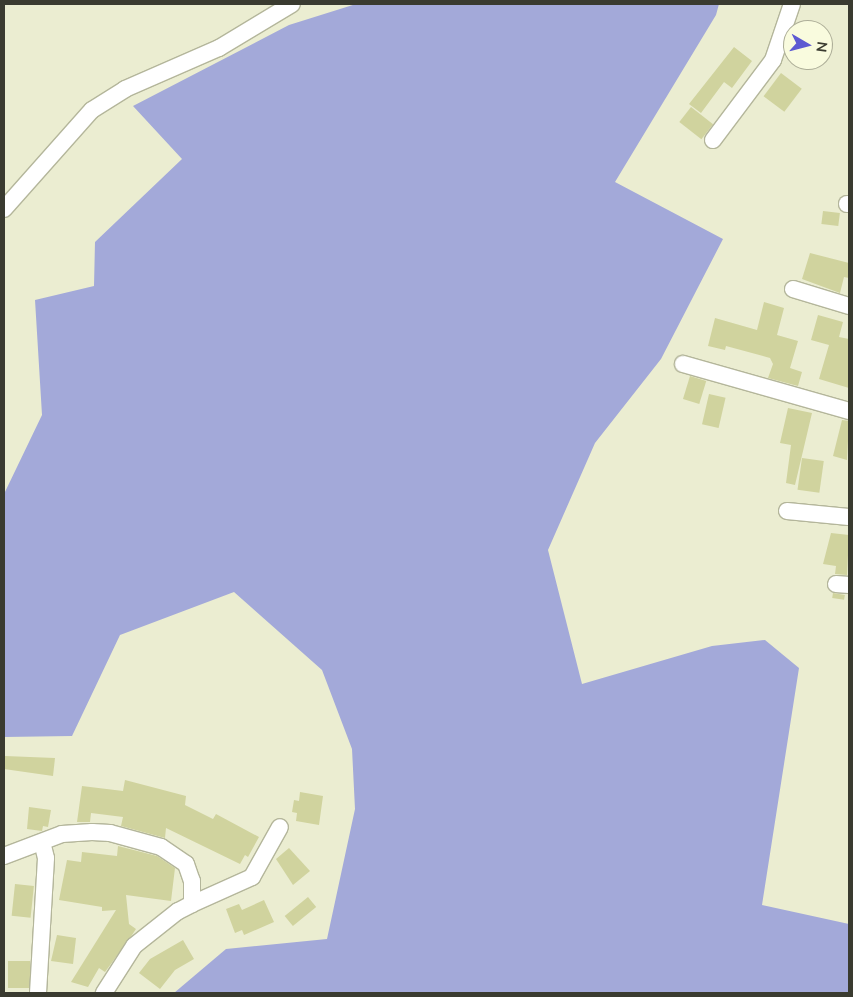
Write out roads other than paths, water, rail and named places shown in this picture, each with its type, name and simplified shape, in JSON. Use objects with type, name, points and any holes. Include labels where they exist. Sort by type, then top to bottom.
[{"type":"street","points":[[4,209],[92,110],[125,89],[219,48],[292,4]]},
{"type":"street","points":[[713,140],[773,60],[792,4]]},
{"type":"street","points":[[793,289],[849,306]]},
{"type":"street","points":[[682,364],[849,410]]},
{"type":"street","points":[[787,511],[849,517]]},
{"type":"street","points":[[104,993],[134,946],[178,911],[252,877],[280,827]]},
{"type":"street","points":[[4,856],[62,834],[101,833],[160,847],[186,864],[192,881],[192,904]]},
{"type":"street","points":[[38,993],[46,858],[42,842]]}]
